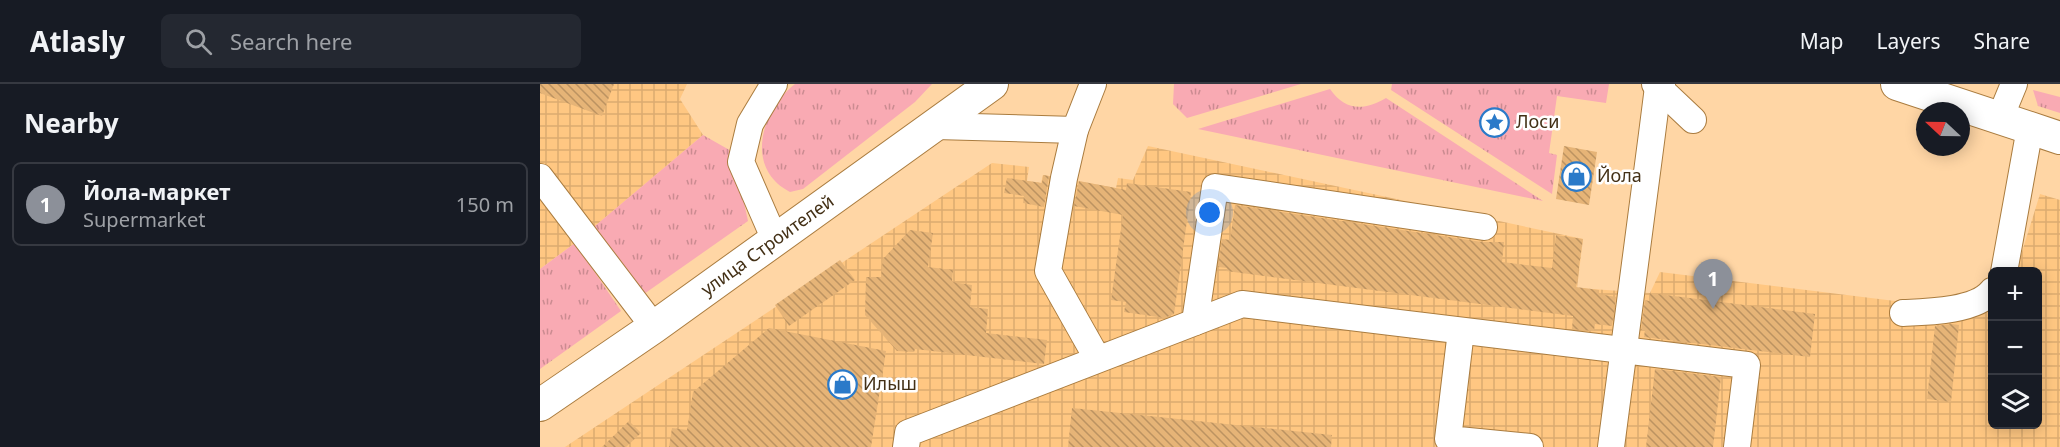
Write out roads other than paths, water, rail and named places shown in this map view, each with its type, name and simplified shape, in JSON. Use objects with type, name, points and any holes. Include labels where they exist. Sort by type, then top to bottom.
[{"type":"main road","points":[[936,126],[953,84]]},
{"type":"main road","name":"улица Строителей","points":[[540,405],[654,327],[992,84]]},
{"type":"main road","points":[[1902,85],[2060,138]]},
{"type":"street","points":[[774,84],[750,124],[741,162],[775,240]]},
{"type":"street","points":[[1093,84],[1075,130],[1048,271],[1097,358]]},
{"type":"street","points":[[2000,118],[2014,84]]},
{"type":"street","points":[[1659,85],[1693,120]]},
{"type":"street","points":[[1611,447],[1622,350],[1659,85]]},
{"type":"street","points":[[936,126],[1075,130]]},
{"type":"street","points":[[2005,267],[2030,128]]},
{"type":"street","points":[[540,177],[654,327]]},
{"type":"street","points":[[1195,322],[1215,188],[1484,227]]},
{"type":"street","points":[[1903,314],[1944,310],[1985,300],[1988,296]]},
{"type":"street","points":[[906,447],[908,433],[1097,358],[1242,304],[1747,365],[1737,447]]},
{"type":"street","points":[[1461,331],[1448,438],[1530,447]]},
{"type":"place","name":"Лоси","points":[[1495,122]]},
{"type":"place","name":"Йола","points":[[1576,176]]},
{"type":"place","name":"Йола-маркет","points":[[1713,309]]},
{"type":"place","name":"Илыш","points":[[842,384]]}]
